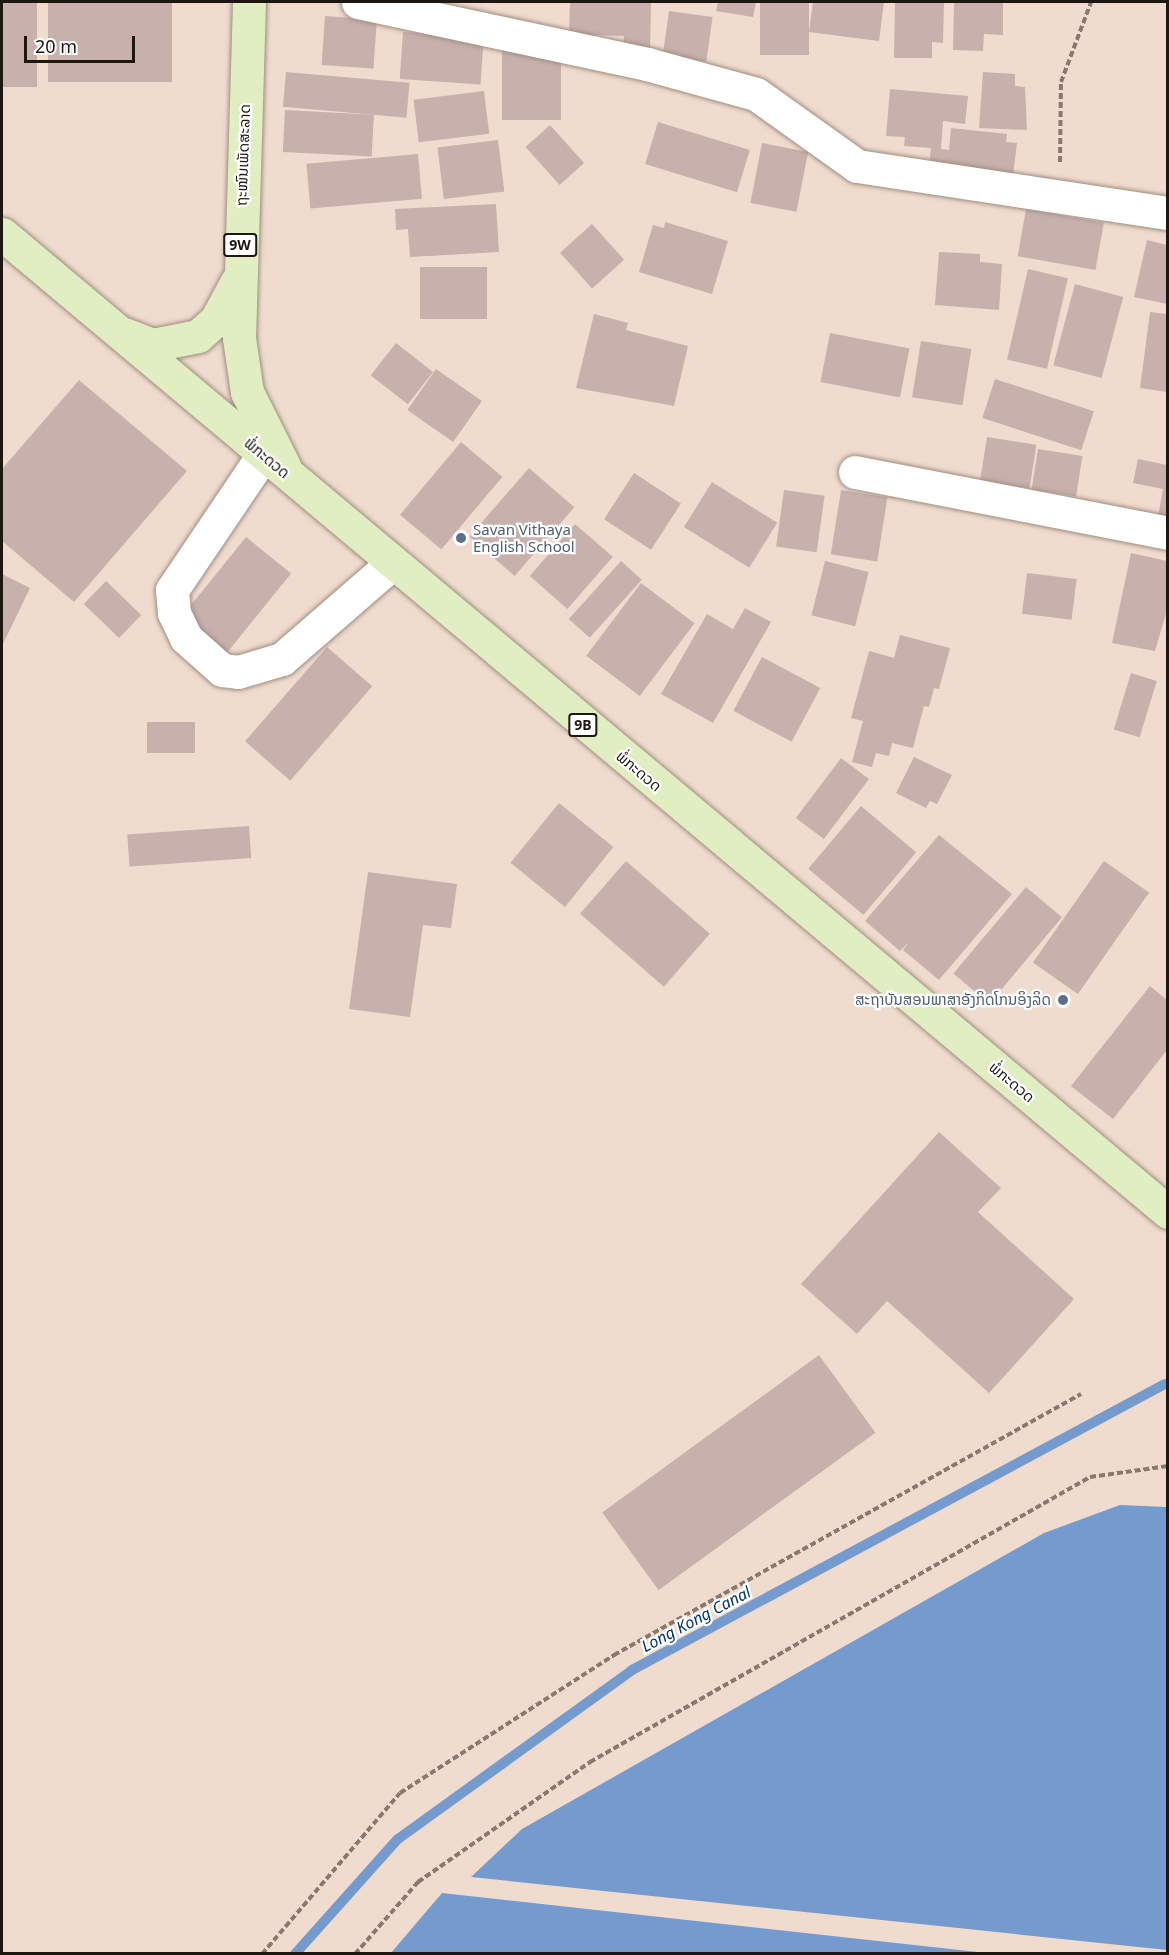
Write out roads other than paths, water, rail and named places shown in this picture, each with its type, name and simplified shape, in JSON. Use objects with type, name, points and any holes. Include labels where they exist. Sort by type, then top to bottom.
[{"type":"main road","name":"ຖະໜົນເພັດສະລາດ","points":[[249,2],[239,275],[239,338],[247,392],[290,478]]},
{"type":"main road","name":"ພໍ່ກະດວດ","points":[[2,234],[390,565],[1167,1212]]},
{"type":"main road","points":[[107,324],[142,341],[176,344],[216,320],[239,275]]},
{"type":"lane","points":[[358,2],[648,64],[756,94],[857,166],[1060,193],[1167,213]]},
{"type":"lane","points":[[263,455],[172,590],[174,613],[186,638],[222,670],[238,672],[282,659],[390,565]]},
{"type":"lane","points":[[855,472],[1167,533]]},
{"type":"water","points":[[1120,1505],[1167,1507],[1167,1950],[471,1877],[522,1829],[1044,1533]]},
{"type":"water","points":[[442,1893],[987,1953],[391,1953]]},
{"type":"waterway","name":"Long Kong Canal","points":[[295,1954],[398,1839],[632,1670],[1165,1384]]},
{"type":"place","name":"Savan Vithaya English School","points":[[461,538]]},
{"type":"place","name":"ສະຖາບັນສອນພາສາອັງກິດໂກນອິງລິດ","points":[[1063,1000]]}]
